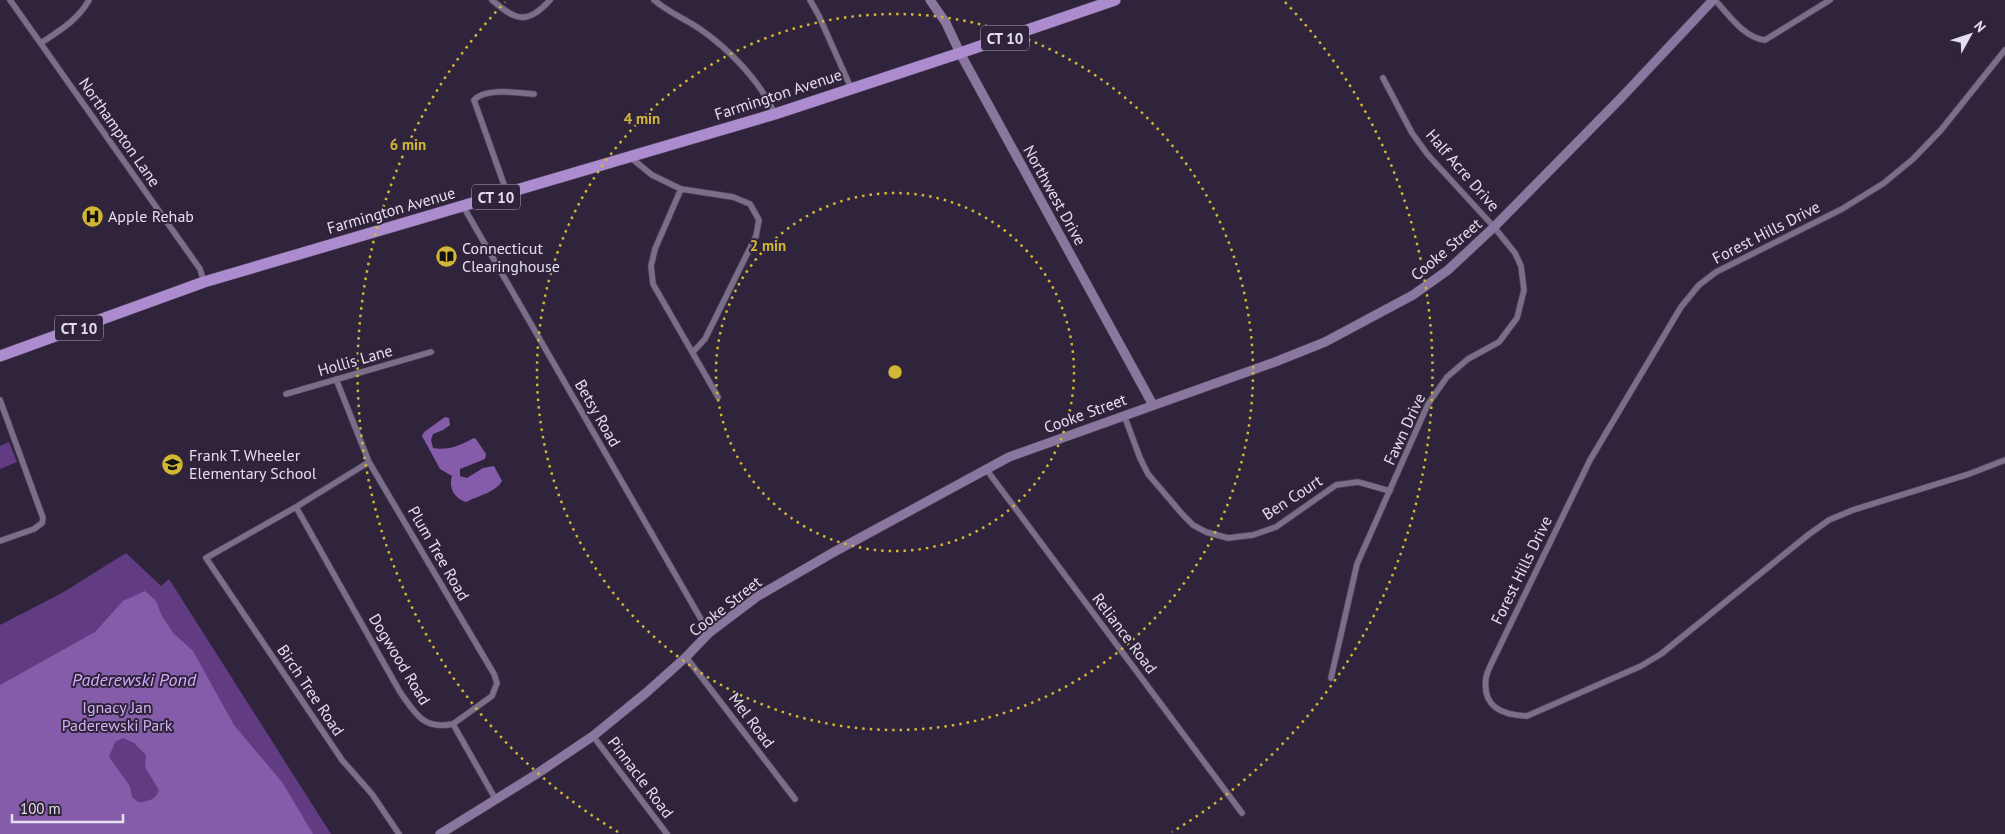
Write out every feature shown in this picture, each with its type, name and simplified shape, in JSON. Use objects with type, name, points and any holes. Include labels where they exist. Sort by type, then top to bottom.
[{"type":"highway","name":"Farmington Avenue","points":[[0,356],[204,282],[774,114],[1115,0]]},
{"type":"main road","name":"Northwest Drive","points":[[930,0],[946,24],[960,53],[1153,405]]},
{"type":"main road","name":"Cooke Street","points":[[440,834],[496,800],[592,736],[686,657],[709,633],[766,591],[986,469],[1037,446],[1275,362],[1325,342],[1388,310],[1435,280],[1494,227],[1714,0]]},
{"type":"street","name":"Northampton Lane","points":[[10,0],[200,269],[204,282]]},
{"type":"street","points":[[41,43],[69,24],[84,9],[89,0]]},
{"type":"street","points":[[492,0],[512,16],[520,18],[530,17],[550,0]]},
{"type":"street","points":[[654,0],[664,9],[699,29],[722,47],[761,88],[774,114]]},
{"type":"street","points":[[810,0],[851,88]]},
{"type":"street","points":[[1714,0],[1749,35],[1756,39],[1765,40],[1830,0]]},
{"type":"street","name":"Forest Hills Drive","points":[[2005,50],[1941,130],[1913,159],[1884,183],[1848,206],[1716,272],[1699,285],[1681,306],[1590,460],[1488,671],[1486,676],[1486,694],[1495,708],[1510,716],[1527,716],[1625,673],[1661,654],[1829,520],[1853,510],[1969,474],[2005,460]]},
{"type":"street","name":"Half Acre Drive","points":[[1383,78],[1412,132],[1428,155],[1494,227]]},
{"type":"street","points":[[507,193],[474,100],[477,97],[497,92],[534,94]]},
{"type":"street","points":[[630,156],[652,175],[681,189],[733,197],[750,204],[759,220],[752,245],[705,339],[693,352]]},
{"type":"street","points":[[681,189],[655,249],[651,266],[654,284],[718,397]]},
{"type":"street","name":"Betsy Road","points":[[463,206],[709,633]]},
{"type":"street","name":"Fawn Drive","points":[[1331,678],[1357,564],[1428,404],[1447,377],[1468,360],[1499,342],[1517,318],[1524,290],[1521,266],[1515,253],[1494,227]]},
{"type":"street","name":"Hollis Lane","points":[[286,394],[431,352]]},
{"type":"street","name":"Plum Tree Road","points":[[336,379],[369,462],[494,674],[497,683],[492,696],[453,724]]},
{"type":"street","points":[[0,400],[42,512],[42,523],[34,529],[0,541]]},
{"type":"street","name":"Ben Court","points":[[1124,415],[1148,474],[1183,516],[1193,525],[1206,532],[1228,538],[1253,535],[1276,527],[1336,485],[1358,482],[1390,491]]},
{"type":"street","points":[[296,507],[369,462]]},
{"type":"street","name":"Reliance Road","points":[[986,469],[1242,813]]},
{"type":"street","name":"Birch Tree Road","points":[[296,507],[206,558],[342,760],[372,794],[398,834]]},
{"type":"street","name":"Dogwood Road","points":[[296,507],[400,692],[416,715],[433,726],[453,724]]},
{"type":"street","name":"Mel Road","points":[[686,657],[795,799]]},
{"type":"street","points":[[453,724],[496,800]]},
{"type":"street","name":"Pinnacle Road","points":[[592,736],[668,834]]},
{"type":"green space","points":[[9,442],[17,462],[0,469],[0,446]]},
{"type":"green space","name":"Paderewski Pond","points":[[126,553],[161,586],[169,579],[331,834],[0,834],[0,625],[62,593]]},
{"type":"water","points":[[445,417],[449,418],[450,425],[433,434],[431,440],[433,448],[449,448],[474,438],[486,454],[485,459],[460,469],[460,476],[467,478],[483,468],[494,466],[502,481],[491,491],[466,502],[462,501],[453,492],[451,485],[452,476],[440,469],[422,436],[424,432]]},
{"type":"water","name":"Paderewski Pond","points":[[145,591],[156,601],[162,616],[173,633],[193,651],[234,725],[282,782],[313,834],[0,834],[0,685],[95,632],[123,601]],"holes":[[[123,738],[134,743],[146,755],[145,767],[159,790],[151,800],[145,802],[138,802],[132,797],[130,786],[109,757],[115,742]]]},
{"type":"place","name":"Apple Rehab","points":[[92,216]]},
{"type":"place","name":"Connecticut Clearinghouse","points":[[446,257]]},
{"type":"place","name":"Frank T. Wheeler Elementary School","points":[[173,464]]},
{"type":"park label","name":"Ignacy Jan Paderewski Park","points":[[117,716]]}]
